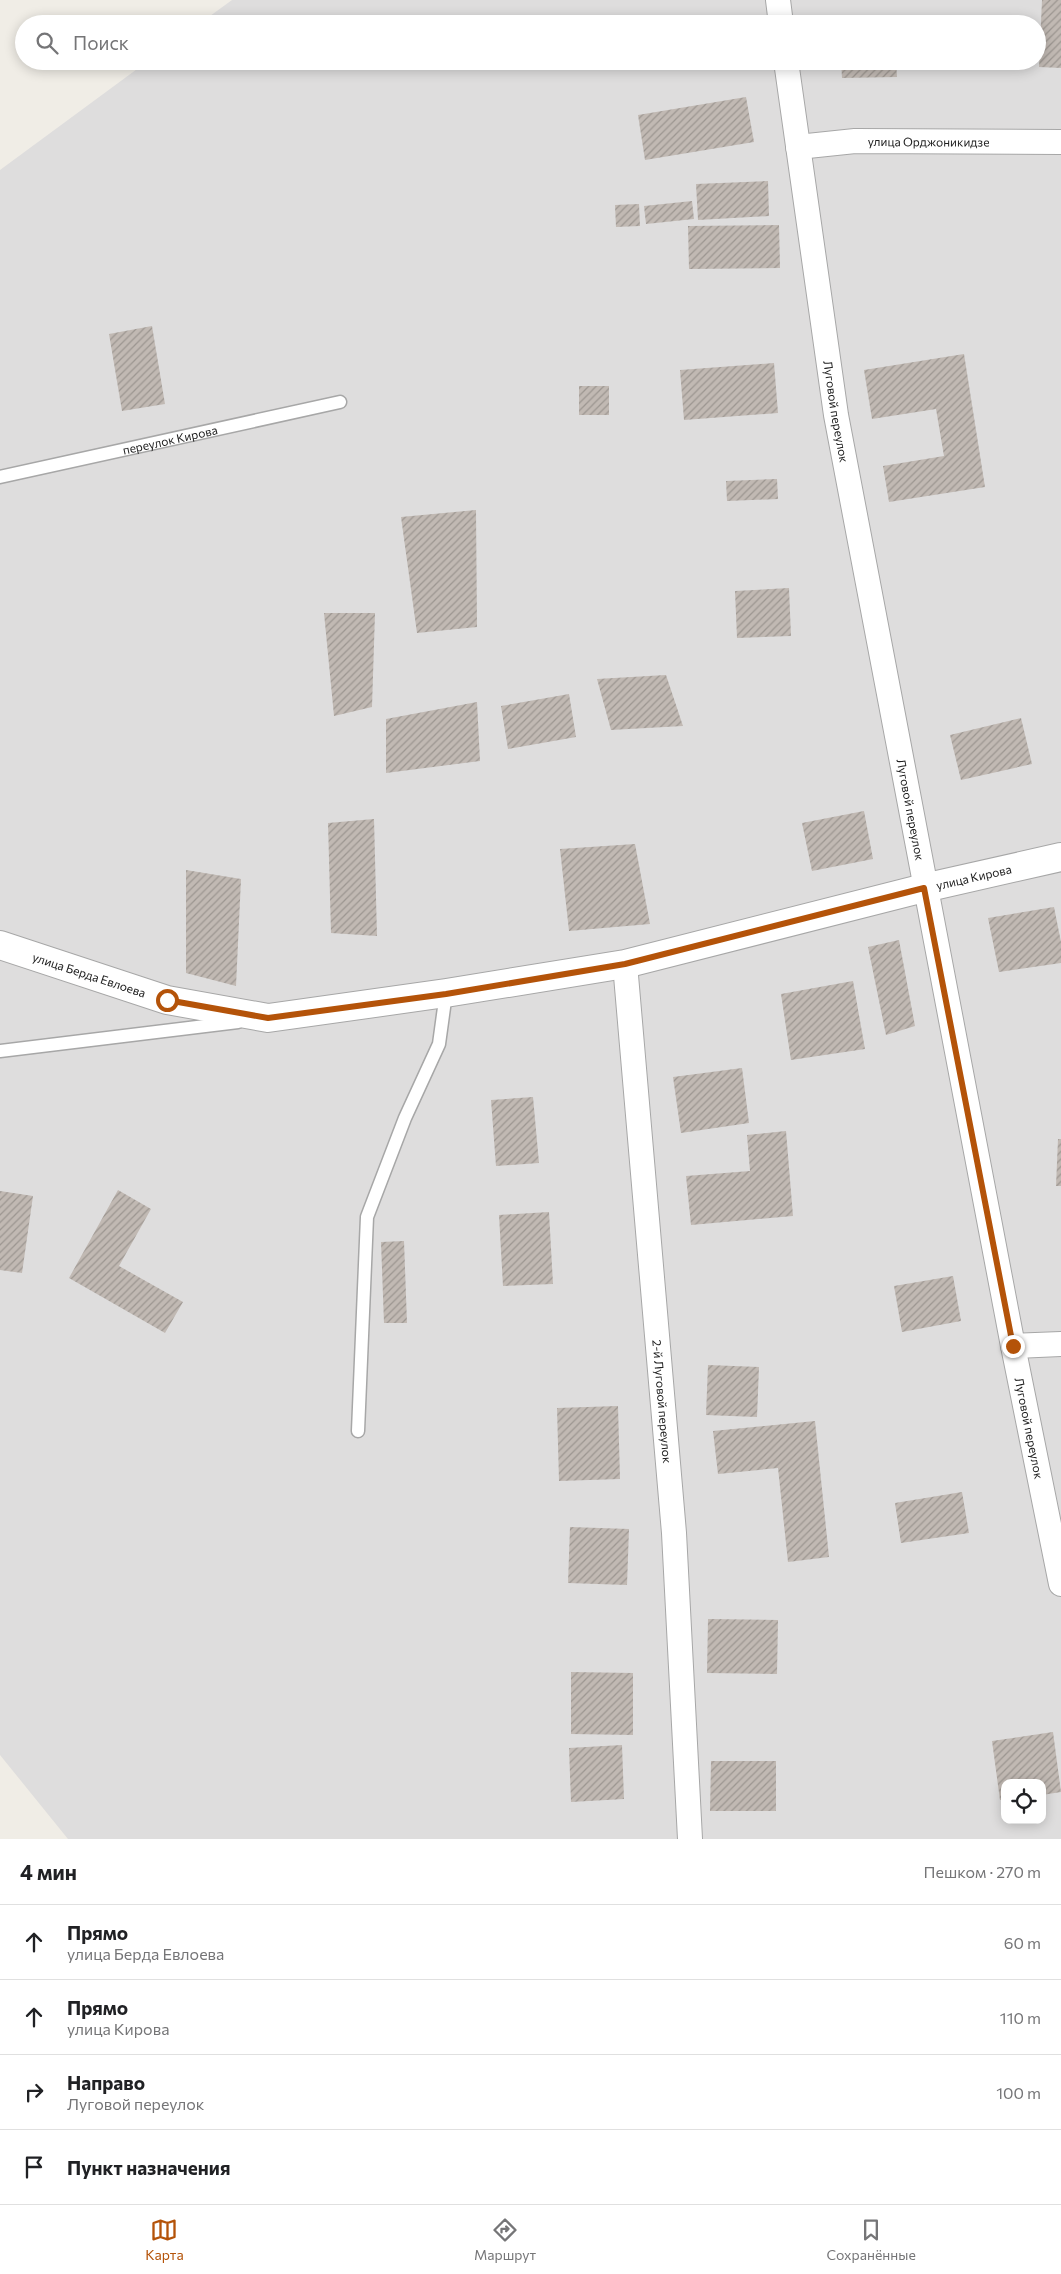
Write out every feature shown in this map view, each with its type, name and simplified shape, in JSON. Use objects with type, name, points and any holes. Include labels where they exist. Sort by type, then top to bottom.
[{"type":"street","points":[[778,0],[780,15]]},
{"type":"street","name":"Луговой переулок","points":[[787,70],[836,415],[924,888],[1061,1584]]},
{"type":"street","name":"улица Орджоникидзе","points":[[798,146],[855,141],[1061,142]]},
{"type":"street","name":"улица Кирова","points":[[446,994],[625,964],[924,888],[1061,857]]},
{"type":"street","name":"улица Берда Евлоева","points":[[0,945],[167,1000],[268,1018],[446,994]]},
{"type":"street","name":"2-й Луговой переулок","points":[[625,964],[674,1534],[690,1839]]},
{"type":"street","points":[[1013,1346],[1061,1344]]},
{"type":"lane","name":"переулок Кирова","points":[[0,477],[340,402]]},
{"type":"lane","points":[[358,1431],[367,1216],[405,1118],[439,1044],[446,994]]},
{"type":"lane","points":[[0,1051],[268,1018]]},
{"type":"shaded area","points":[[232,0],[1061,0],[1061,1839],[68,1839],[0,1755],[0,170],[136,70],[1046,70],[1046,15],[211,15]]},
{"type":"building","points":[[1042,0],[1061,0],[1061,68],[1046,67],[1046,15],[1041,15]]},
{"type":"building","points":[[842,70],[897,70],[897,77],[842,78]]},
{"type":"building","points":[[746,97],[754,142],[645,160],[638,115]]},
{"type":"building","points":[[768,181],[769,216],[698,220],[696,184]]},
{"type":"building","points":[[692,201],[694,219],[646,224],[644,206]]},
{"type":"building","points":[[639,204],[640,226],[616,227],[615,205]]},
{"type":"building","points":[[779,225],[780,268],[689,269],[688,226]]},
{"type":"building","points":[[152,326],[165,404],[122,411],[109,334]]},
{"type":"building","points":[[964,354],[985,487],[889,502],[883,466],[944,456],[936,409],[872,419],[864,370]]},
{"type":"building","points":[[774,363],[778,413],[684,420],[680,370]]},
{"type":"building","points":[[579,386],[609,386],[609,415],[579,415]]},
{"type":"building","points":[[777,479],[778,499],[727,501],[726,481]]},
{"type":"building","points":[[476,510],[477,627],[417,633],[401,517]]},
{"type":"building","points":[[789,588],[791,636],[737,638],[735,591]]},
{"type":"building","points":[[324,613],[375,613],[372,707],[334,716]]},
{"type":"building","points":[[666,675],[683,726],[611,730],[597,679]]},
{"type":"building","points":[[569,694],[576,737],[508,749],[501,706]]},
{"type":"building","points":[[477,702],[480,761],[386,773],[386,719]]},
{"type":"building","points":[[1021,718],[1032,764],[961,780],[950,735]]},
{"type":"building","points":[[864,811],[873,859],[812,871],[802,823]]},
{"type":"building","points":[[374,819],[377,936],[331,933],[328,823]]},
{"type":"building","points":[[635,844],[650,924],[569,931],[560,849]]},
{"type":"building","points":[[186,870],[241,879],[236,986],[186,973]]},
{"type":"building","points":[[1054,907],[1061,942],[1061,963],[999,972],[988,918]]},
{"type":"building","points":[[899,940],[915,1026],[886,1035],[868,947]]},
{"type":"building","points":[[853,981],[865,1049],[791,1060],[781,994]]},
{"type":"building","points":[[742,1068],[749,1123],[681,1133],[673,1077]]},
{"type":"building","points":[[533,1097],[539,1163],[496,1166],[491,1100]]},
{"type":"building","points":[[786,1131],[793,1216],[691,1225],[686,1176],[750,1171],[747,1135]]},
{"type":"building","points":[[1058,1139],[1061,1139],[1061,1186],[1056,1186]]},
{"type":"building","points":[[118,1190],[151,1209],[119,1266],[183,1302],[165,1333],[69,1278]]},
{"type":"building","points":[[0,1191],[33,1196],[22,1273],[0,1270]]},
{"type":"building","points":[[549,1212],[553,1284],[503,1286],[499,1215]]},
{"type":"building","points":[[404,1241],[407,1323],[384,1323],[381,1242]]},
{"type":"building","points":[[953,1276],[961,1321],[902,1332],[894,1286]]},
{"type":"building","points":[[708,1365],[759,1367],[757,1417],[706,1415]]},
{"type":"building","points":[[618,1406],[620,1479],[559,1481],[557,1408]]},
{"type":"building","points":[[815,1421],[829,1557],[788,1562],[778,1468],[718,1474],[713,1431]]},
{"type":"building","points":[[962,1492],[969,1533],[901,1543],[895,1503]]},
{"type":"building","points":[[570,1527],[629,1529],[627,1585],[568,1583]]},
{"type":"building","points":[[708,1619],[778,1620],[777,1674],[707,1673]]},
{"type":"building","points":[[571,1672],[633,1673],[633,1735],[571,1734]]},
{"type":"building","points":[[1053,1732],[1061,1792],[1046,1794],[1046,1779],[1001,1779],[1000,1800],[992,1741]]},
{"type":"building","points":[[622,1745],[624,1799],[571,1802],[569,1748]]},
{"type":"building","points":[[711,1761],[776,1761],[776,1811],[710,1811]]},
{"type":"route","points":[[167,1000],[268,1018],[446,994],[625,964],[924,888],[1013,1346]]}]
